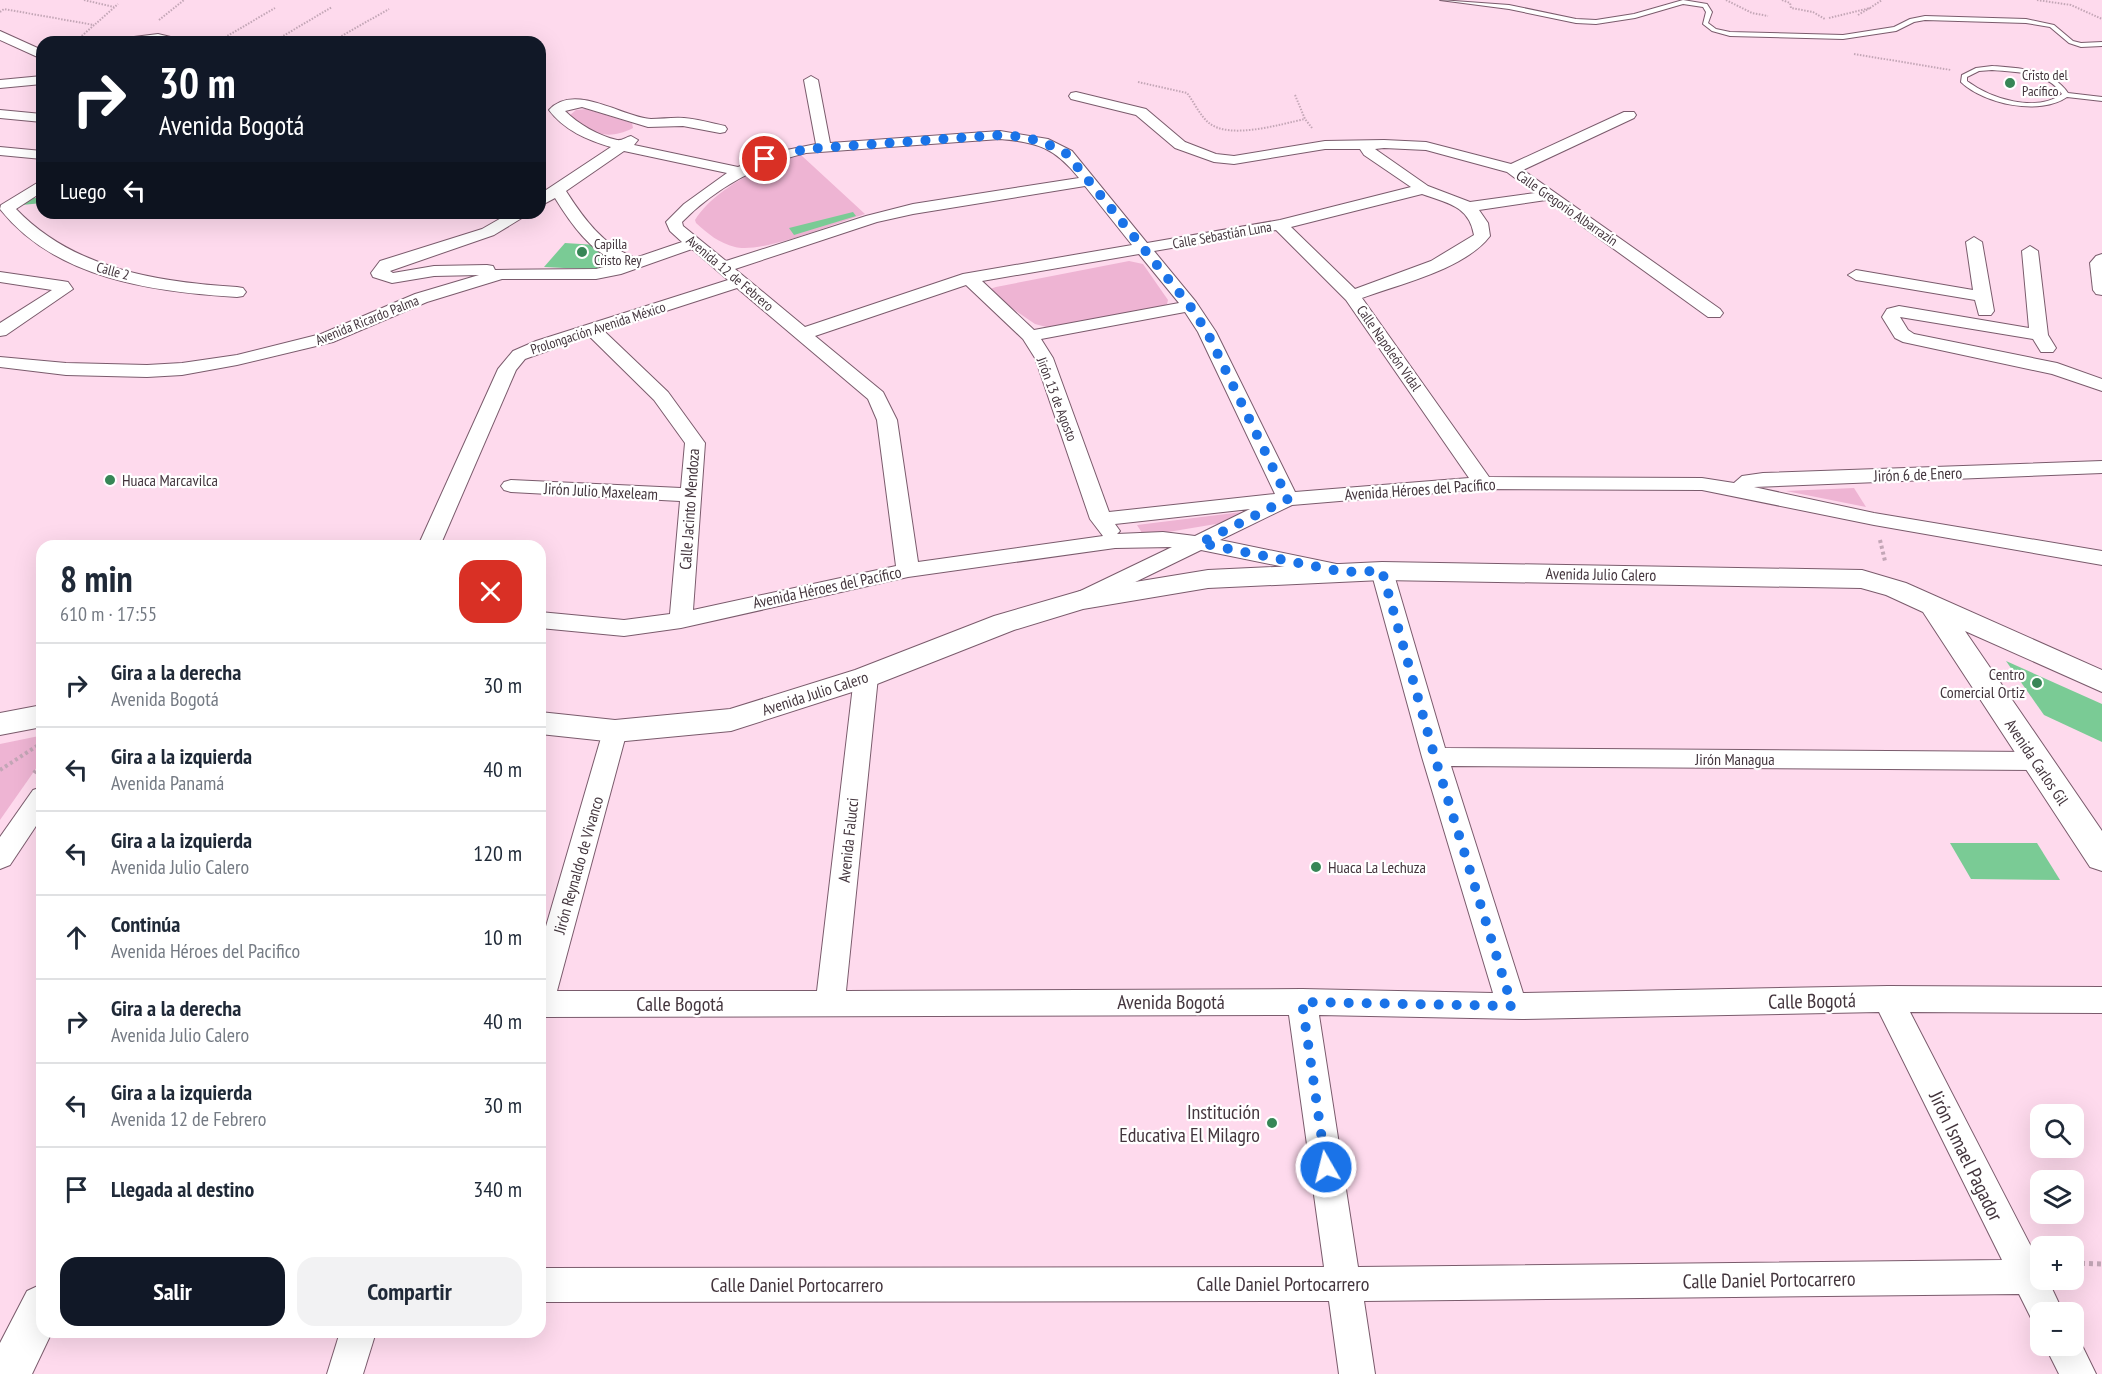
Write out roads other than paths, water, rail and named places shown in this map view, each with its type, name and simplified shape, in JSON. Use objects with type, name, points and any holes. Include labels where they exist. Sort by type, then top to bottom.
[{"type":"street","points":[[1,36],[36,52]]},
{"type":"street","points":[[811,80],[824,148]]},
{"type":"street","points":[[0,84],[36,81]]},
{"type":"street","name":"Calle Gregorio Albarrazín","points":[[1076,96],[1141,112],[1180,146],[1214,158],[1234,160],[1253,158],[1325,145],[1426,146],[1473,156],[1512,169],[1714,313]]},
{"type":"street","points":[[720,129],[683,122],[648,123],[583,103],[567,105],[556,110],[574,128],[583,133],[622,146],[737,171]]},
{"type":"street","points":[[0,114],[36,117]]},
{"type":"street","points":[[1512,169],[1629,115]]},
{"type":"street","points":[[546,197],[650,129],[651,126],[648,123]]},
{"type":"street","name":"Avenida 12 de Febrero","points":[[908,570],[887,420],[876,396],[742,281],[676,228],[674,222],[737,171],[783,154],[824,148],[1017,136],[1048,143],[1067,154],[1190,306],[1207,332],[1288,499]]},
{"type":"street","points":[[1365,144],[1369,152],[1423,189],[1469,207],[1550,195]]},
{"type":"street","points":[[0,151],[36,154]]},
{"type":"street","points":[[724,267],[872,219],[913,209],[1088,181]]},
{"type":"street","points":[[4,207],[36,188]]},
{"type":"street","points":[[557,189],[594,242],[609,253],[634,263]]},
{"type":"street","name":"Calle Sebastián Luna","points":[[803,334],[969,278],[1280,225],[1423,189]]},
{"type":"street","name":"Calle 2","points":[[4,207],[20,225],[41,240],[96,267],[178,286],[207,291],[237,292]]},
{"type":"street","points":[[1352,296],[1449,260],[1466,250],[1482,236],[1480,223],[1469,207]]},
{"type":"street","points":[[501,274],[465,269],[392,278],[379,273],[386,265],[489,232],[512,219]]},
{"type":"street","name":"Calle Napoleón Vidal","points":[[1280,225],[1352,296],[1483,483]]},
{"type":"street","points":[[1974,242],[1981,296],[1988,326]]},
{"type":"street","name":"Avenida Ricardo Palma","points":[[0,362],[66,369],[147,371],[182,369],[237,360],[327,338],[422,298],[501,274],[596,274],[694,243]]},
{"type":"street","points":[[2030,251],[2039,335],[2057,369]]},
{"type":"street","points":[[2102,259],[2098,263],[2102,290]]},
{"type":"street","points":[[1856,275],[1981,296]]},
{"type":"street","points":[[0,277],[62,286],[64,289],[0,331]]},
{"type":"street","name":"Jirón 13 de Agosto","points":[[969,278],[1030,336],[1044,358],[1101,519],[1115,541]]},
{"type":"street","name":"Prolongación Avenida México","points":[[432,540],[507,369],[519,355],[542,345],[742,281]]},
{"type":"street","points":[[1030,336],[1190,306]]},
{"type":"street","points":[[2039,335],[1899,311],[1893,313],[1891,317],[1901,334],[1909,338],[2098,379]]},
{"type":"street","name":"Calle Jacinto Mendoza","points":[[592,329],[657,389],[683,422],[695,443],[681,620]]},
{"type":"street","name":"Jirón 6 de Enero","points":[[1739,489],[1749,480],[1763,479],[2102,467]]},
{"type":"street","name":"Avenida Héroes del Pacífico","points":[[1101,519],[1288,499],[1483,483],[1702,484],[1739,489],[1874,519],[2102,558]]},
{"type":"street","name":"Jirón Julio Maxeleam","points":[[511,486],[692,495]]},
{"type":"street","name":"Avenida Julio Calero","points":[[1080,600],[1288,499]]},
{"type":"street","name":"Avenida Héroes del Pacífico","points":[[546,621],[624,628],[681,620],[908,570],[1115,541],[1163,539],[1200,543],[1343,572]]},
{"type":"street","points":[[1382,571],[1435,758],[1517,1006]]},
{"type":"street","name":"Avenida Julio Calero","points":[[546,724],[615,731],[731,720],[866,677],[1004,623],[1080,600],[1208,579],[1343,572],[1862,579],[1896,589],[2102,682]]},
{"type":"street","name":"Avenida Carlos Gil","points":[[1934,606],[2035,761],[2093,835],[2102,858]]},
{"type":"street","name":"Avenida Falucci","points":[[825,1003],[866,677]]},
{"type":"street","points":[[0,724],[36,717]]},
{"type":"street","name":"Jirón Reynaldo de Vivanco","points":[[546,977],[615,731]]},
{"type":"street","name":"Jirón Managua","points":[[1435,758],[2035,761]]},
{"type":"street","points":[[0,858],[36,806]]},
{"type":"street","name":"Calle Bogotá","points":[[1517,1006],[1888,999],[2102,1000]]},
{"type":"street","name":"Jirón Ismael Pagador","points":[[1888,999],[2041,1302]]},
{"type":"street","points":[[1302,1002],[1357,1374]]},
{"type":"street","name":"Avenida Bogotá","points":[[825,1003],[1302,1002],[1517,1006]]},
{"type":"street","name":"Calle Bogotá","points":[[546,1004],[825,1003]]},
{"type":"street","name":"Calle Daniel Portocarrero","points":[[546,1285],[1343,1284],[2027,1277]]},
{"type":"street","points":[[8,1374],[36,1318]]},
{"type":"street","points":[[345,1374],[356,1338]]},
{"type":"street","points":[[2068,1356],[2078,1374]]},
{"type":"lane","points":[[1443,0],[1509,7],[1576,21],[1596,22],[1635,16],[1683,2],[1695,3],[1705,5],[1709,12],[1706,22],[1714,30],[1730,34],[1843,38],[1896,29],[1912,20],[1925,18],[2013,20],[2052,26],[2059,30],[2062,37],[2082,45],[2102,45]]},
{"type":"lane","points":[[1992,68],[2026,72],[2055,82],[2066,95],[2053,103],[2009,101],[1993,98],[1970,87],[1964,82],[1964,76],[1968,72],[1992,68]]},
{"type":"lane","points":[[2066,95],[2102,99]]},
{"type":"place","name":"Cristo del Pacífico","points":[[2010,83]]},
{"type":"place","name":"Capilla Cristo Rey","points":[[582,252]]},
{"type":"place","name":"Huaca Marcavilca","points":[[110,480]]},
{"type":"place","name":"Centro Comercial Ortiz","points":[[2037,683]]},
{"type":"place","name":"Huaca La Lechuza","points":[[1316,867]]},
{"type":"place","name":"Institución Educativa El Milagro","points":[[1272,1123]]}]
